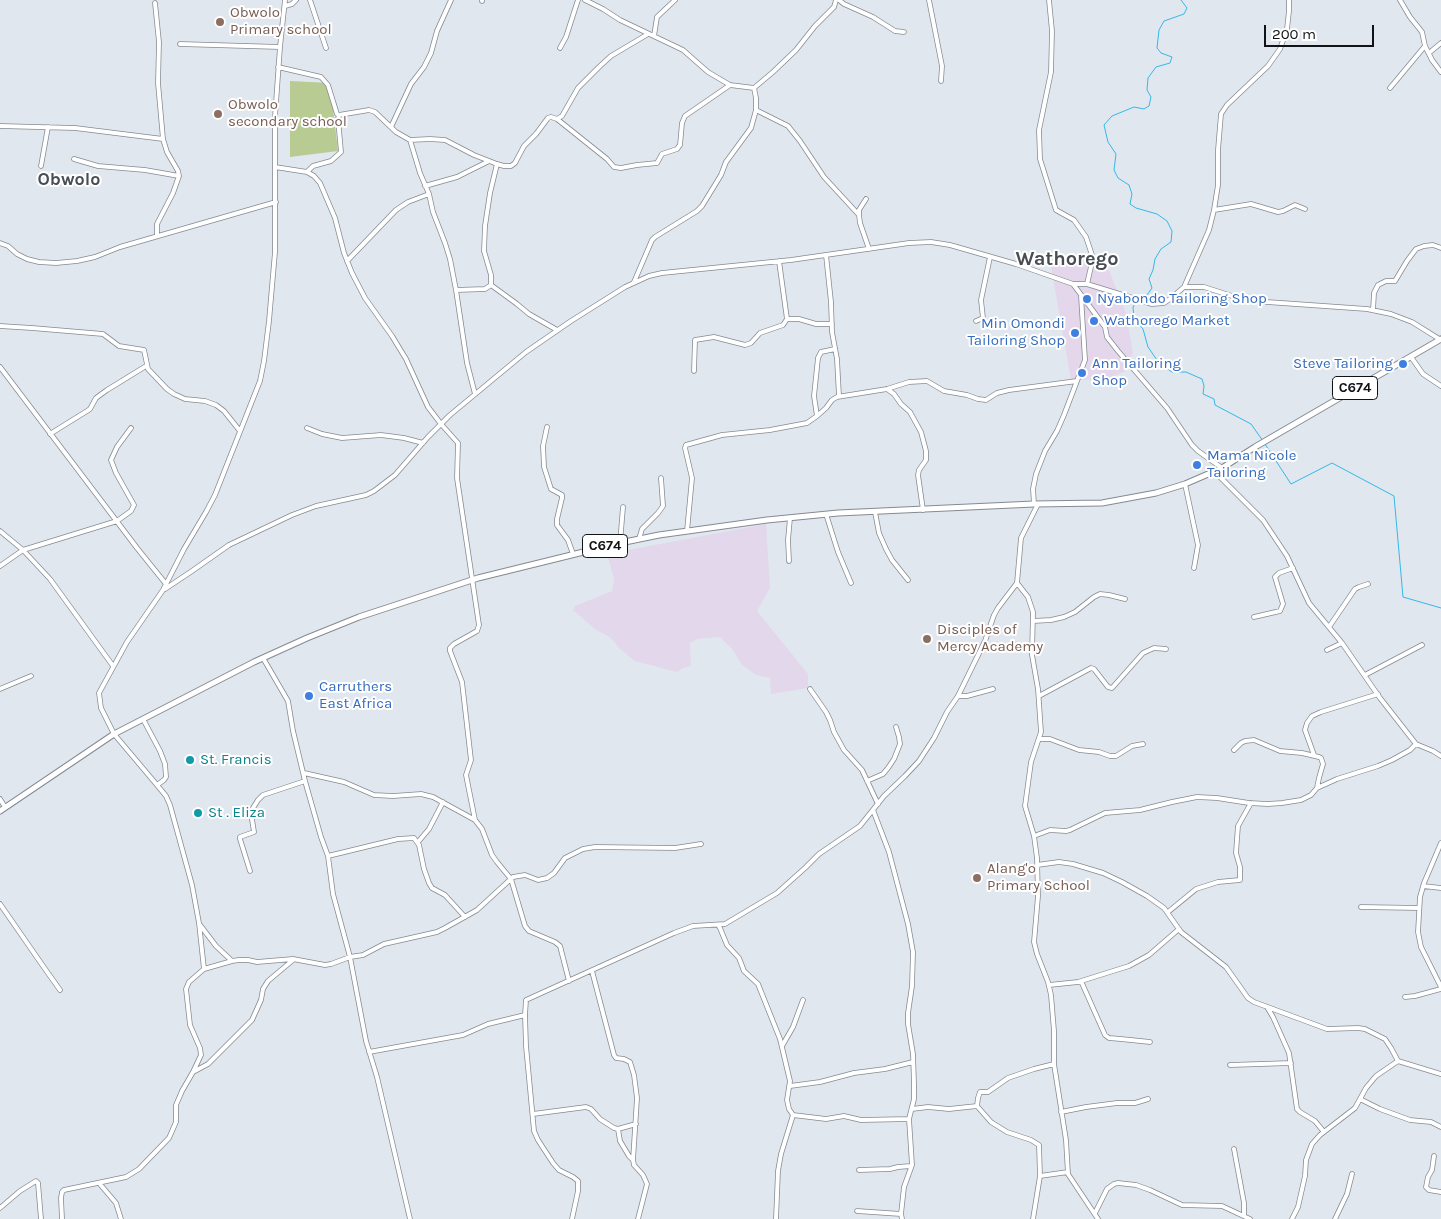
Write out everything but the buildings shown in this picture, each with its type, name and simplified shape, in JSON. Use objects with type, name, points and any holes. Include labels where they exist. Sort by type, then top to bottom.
[{"type":"main road","name":"C674","points":[[3,809],[114,734],[263,658],[359,617],[472,580],[620,542],[790,518],[826,514],[1036,504],[1102,503],[1156,493],[1185,484],[1218,468],[1441,339]]},
{"type":"street","points":[[204,969],[199,923],[192,885],[170,805],[166,796],[114,734],[101,708],[99,693],[127,642],[163,590],[215,495],[260,381],[264,361],[275,252],[276,117],[278,67],[285,0]]},
{"type":"street","points":[[285,6],[292,4],[296,0]]},
{"type":"street","points":[[310,0],[326,48]]},
{"type":"street","points":[[391,127],[411,84],[424,67],[431,52],[436,31],[451,0]]},
{"type":"street","points":[[560,48],[566,37],[578,0]]},
{"type":"street","points":[[585,0],[603,8],[620,20],[683,50],[708,72],[730,85],[754,88],[796,50],[838,0],[873,17],[895,31],[904,32]]},
{"type":"street","points":[[654,36],[658,18],[675,0]]},
{"type":"street","points":[[929,0],[942,66],[941,81]]},
{"type":"street","points":[[1049,0],[1052,31],[1051,72],[1039,130],[1040,159],[1056,210],[1074,220],[1086,237],[1094,258],[1087,284]]},
{"type":"street","points":[[163,590],[192,572],[229,544],[316,506],[366,495],[374,491],[395,475],[441,424],[526,352],[557,330],[634,282],[649,276],[662,273],[826,256],[909,243],[930,242],[950,245],[1016,264],[1073,284],[1087,284],[1135,298],[1142,302],[1152,304],[1170,299],[1184,287],[1209,230],[1218,185],[1221,114],[1227,105],[1268,66],[1280,49],[1287,29],[1289,0]]},
{"type":"street","points":[[1400,0],[1422,32],[1424,46],[1441,72]]},
{"type":"street","points":[[155,1],[159,42],[158,83],[163,138],[167,152],[178,171],[173,193],[156,224],[157,236]]},
{"type":"street","points":[[557,120],[562,116],[578,88],[599,67],[611,56],[648,34]]},
{"type":"street","points":[[1429,53],[1441,43]]},
{"type":"street","points":[[180,44],[280,47]]},
{"type":"street","points":[[1390,88],[1424,46]]},
{"type":"street","points":[[278,67],[321,77],[328,85],[337,114],[340,115]]},
{"type":"street","points":[[340,115],[369,110],[375,112],[391,127],[410,140],[445,140],[474,155],[504,166],[511,166],[514,163],[524,146],[548,118],[551,117],[607,159],[614,167],[621,168],[658,164],[662,154],[677,149],[680,145],[682,123],[685,116],[730,85]]},
{"type":"street","points":[[634,282],[649,246],[655,237],[690,216],[702,206],[721,175],[726,162],[751,128],[756,110],[754,88]]},
{"type":"street","points":[[756,110],[788,126],[800,140],[824,177],[859,216]]},
{"type":"street","points":[[307,172],[313,166],[331,161],[341,152],[338,119],[340,115]]},
{"type":"street","points":[[0,126],[75,128],[163,138]]},
{"type":"street","points":[[41,166],[48,127]]},
{"type":"street","points":[[410,140],[450,259],[467,363],[475,394]]},
{"type":"street","points":[[74,159],[98,166],[145,170],[178,176]]},
{"type":"street","points":[[425,186],[457,177],[490,161]]},
{"type":"street","points":[[491,285],[491,274],[484,251],[485,226],[497,164]]},
{"type":"street","points":[[275,166],[307,172],[320,183],[332,210],[348,261],[364,298],[403,354],[428,407],[457,441],[459,446],[457,478],[479,625],[477,631],[454,644],[450,651],[462,682],[471,760],[466,775],[475,820]]},
{"type":"street","points":[[348,261],[396,210],[408,202],[429,194]]},
{"type":"street","points":[[866,198],[859,210],[859,216],[869,249]]},
{"type":"street","points":[[0,243],[27,259],[39,262],[77,261],[276,202]]},
{"type":"street","points":[[1214,210],[1251,204],[1278,212],[1295,205],[1305,209]]},
{"type":"street","points":[[1373,310],[1374,293],[1378,285],[1386,281],[1395,281],[1416,249],[1433,245],[1441,248]]},
{"type":"street","points":[[826,256],[840,396]]},
{"type":"street","points":[[976,321],[983,318],[981,300],[990,257]]},
{"type":"street","points":[[694,371],[695,340],[714,337],[745,345],[750,343],[760,333],[783,325],[787,319],[779,261]]},
{"type":"street","points":[[1073,284],[1105,328],[1107,336],[1118,351],[1167,408],[1192,445],[1218,468],[1264,520],[1287,556],[1309,603],[1342,643],[1416,744],[1441,756]]},
{"type":"street","points":[[491,285],[529,314],[557,330]]},
{"type":"street","points":[[456,290],[485,289],[491,285]]},
{"type":"street","points":[[1184,287],[1204,287],[1232,296],[1267,302],[1373,310],[1412,322],[1441,339]]},
{"type":"street","points":[[574,1218],[578,1181],[559,1170],[544,1150],[534,1131],[526,1046],[526,1000],[693,926],[725,924],[777,893],[819,854],[860,826],[919,761],[958,696],[985,641],[994,615],[1017,583],[1021,538],[1036,504],[1033,489],[1036,474],[1045,451],[1057,431],[1086,356],[1082,296]]},
{"type":"street","points":[[787,319],[798,319],[816,324],[832,324]]},
{"type":"street","points":[[0,326],[103,334],[119,346],[144,350],[146,351],[146,366],[167,389],[185,398],[216,405],[224,411],[240,431]]},
{"type":"street","points":[[817,416],[814,396],[818,358],[821,352],[835,349]]},
{"type":"street","points":[[1411,357],[1423,374],[1441,386]]},
{"type":"street","points":[[50,434],[90,409],[96,398],[102,393],[146,366]]},
{"type":"street","points":[[0,367],[166,584]]},
{"type":"street","points":[[688,531],[692,478],[685,448],[686,445],[722,435],[770,430],[807,423],[826,408],[832,400],[840,396],[887,389],[909,382],[927,381],[944,391],[986,400],[997,393],[1008,390],[1077,381]]},
{"type":"street","points":[[887,389],[910,412],[921,432],[926,452],[926,460],[919,470],[918,476],[923,510]]},
{"type":"street","points":[[547,427],[543,446],[544,467],[550,487],[562,495],[557,526],[568,540],[573,554]]},
{"type":"street","points":[[0,566],[23,550],[117,521],[131,511],[134,505],[116,473],[112,460],[117,447],[131,428]]},
{"type":"street","points":[[307,428],[322,434],[342,438],[381,435],[423,443]]},
{"type":"street","points":[[639,539],[642,529],[663,506],[661,478]]},
{"type":"street","points":[[1185,484],[1198,545],[1194,568]]},
{"type":"street","points":[[620,542],[623,507]]},
{"type":"street","points":[[875,512],[879,533],[886,549],[908,580]]},
{"type":"street","points":[[826,514],[838,552],[851,583]]},
{"type":"street","points":[[789,561],[790,518]]},
{"type":"street","points":[[0,531],[23,550],[59,590],[114,666]]},
{"type":"street","points":[[1254,617],[1280,611],[1283,604],[1275,577],[1279,573],[1293,568]]},
{"type":"street","points":[[1017,583],[1028,596],[1033,612],[1032,655],[1038,683],[1041,732],[1031,762],[1025,806],[1034,836],[1037,865],[1038,896],[1034,942],[1049,985],[1053,1010],[1054,1064],[1066,1140],[1068,1172],[1098,1219]]},
{"type":"street","points":[[1329,627],[1356,590],[1368,584]]},
{"type":"street","points":[[1033,620],[1064,617],[1075,612],[1100,594],[1125,599]]},
{"type":"street","points":[[1327,650],[1342,643]]},
{"type":"street","points":[[1365,675],[1422,645]]},
{"type":"street","points":[[1039,696],[1091,668],[1094,669],[1108,687],[1112,688],[1143,653],[1154,648],[1166,650]]},
{"type":"street","points":[[263,658],[288,701],[305,781],[328,856],[333,894],[350,957],[366,1041],[379,1087],[410,1219]]},
{"type":"street","points":[[0,689],[31,676]]},
{"type":"street","points":[[810,689],[826,712],[844,750],[857,764],[878,804]]},
{"type":"street","points":[[958,696],[967,696],[993,689]]},
{"type":"street","points":[[1314,755],[1305,730],[1306,723],[1312,716],[1378,694]]},
{"type":"street","points":[[143,719],[165,764],[166,777],[157,785]]},
{"type":"street","points":[[867,781],[883,774],[894,759],[900,744],[896,726]]},
{"type":"street","points":[[1039,739],[1050,739],[1079,750],[1099,752],[1110,756],[1116,756],[1132,746],[1143,744]]},
{"type":"street","points":[[1234,750],[1245,741],[1254,740],[1280,751],[1314,755],[1321,758],[1323,764],[1318,788]]},
{"type":"street","points":[[1034,836],[1050,830],[1070,830],[1105,813],[1140,810],[1197,797],[1278,804],[1301,800],[1311,795],[1318,788],[1337,779],[1386,763],[1410,750],[1416,744]]},
{"type":"street","points":[[304,773],[344,782],[374,795],[421,794],[433,797],[475,820],[482,829],[496,862],[510,879],[525,926],[529,931],[556,942],[560,946],[569,981]]},
{"type":"street","points":[[250,871],[240,837],[254,832],[251,813],[253,808],[263,795],[305,781]]},
{"type":"street","points":[[0,799],[3,809]]},
{"type":"street","points":[[418,842],[429,829],[443,802]]},
{"type":"street","points":[[1168,912],[1196,888],[1218,882],[1240,880],[1236,839],[1238,826],[1250,803]]},
{"type":"street","points":[[857,1211],[902,1217],[904,1187],[912,1166],[909,1120],[914,1084],[913,1054],[908,1017],[914,965],[912,942],[889,852],[873,810]]},
{"type":"street","points":[[328,856],[398,839],[414,838],[418,842],[432,888],[445,895],[465,917]]},
{"type":"street","points":[[1405,997],[1441,988],[1420,943],[1418,932],[1420,897],[1441,843]]},
{"type":"street","points":[[62,1219],[61,1198],[64,1190],[122,1179],[134,1173],[169,1138],[176,1122],[176,1105],[201,1055],[190,1025],[186,989],[189,982],[204,969],[232,961],[248,960],[257,962],[293,959],[328,965],[362,955],[384,944],[437,932],[477,910],[488,902],[510,879],[518,876],[538,880],[547,878],[554,873],[565,858],[583,849],[595,847],[675,848],[701,844]]},
{"type":"street","points":[[1037,865],[1066,863],[1103,873],[1122,882],[1147,896],[1168,912],[1179,929],[1226,967],[1248,998],[1327,1029],[1365,1029],[1385,1039],[1392,1048],[1398,1062]]},
{"type":"street","points":[[1423,886],[1441,888]]},
{"type":"street","points":[[0,904],[60,990]]},
{"type":"street","points":[[1362,907],[1419,908]]},
{"type":"street","points":[[199,923],[216,946],[232,961]]},
{"type":"street","points":[[718,925],[727,945],[739,958],[744,971],[758,984],[782,1046],[790,1086],[787,1100],[789,1109],[793,1114],[826,1119],[844,1116],[861,1120],[909,1120]]},
{"type":"street","points":[[1049,985],[1081,981],[1129,966],[1149,955],[1179,929]]},
{"type":"street","points":[[193,1072],[208,1064],[252,1020],[268,980],[293,959]]},
{"type":"street","points":[[592,971],[614,1055],[616,1058],[630,1062],[634,1075],[637,1098],[633,1160]]},
{"type":"street","points":[[1081,981],[1105,1036],[1150,1042]]},
{"type":"street","points":[[782,1046],[793,1027],[803,1000]]},
{"type":"street","points":[[1267,1007],[1285,1043],[1291,1062],[1297,1109],[1315,1120],[1324,1132]]},
{"type":"street","points":[[369,1052],[463,1035],[488,1024],[525,1015]]},
{"type":"street","points":[[790,1086],[820,1082],[854,1073],[885,1069],[913,1062]]},
{"type":"street","points":[[1230,1065],[1291,1062]]},
{"type":"street","points":[[1292,1219],[1298,1207],[1309,1149],[1315,1139],[1352,1112],[1366,1088],[1376,1076],[1398,1062],[1441,1074]]},
{"type":"street","points":[[1033,1219],[1040,1176],[1039,1145],[1031,1140],[1001,1129],[991,1122],[977,1106],[978,1096],[980,1092],[988,1092],[1008,1078],[1054,1064]]},
{"type":"street","points":[[1360,1099],[1410,1120],[1431,1122],[1441,1127]]},
{"type":"street","points":[[1061,1112],[1086,1107],[1148,1100]]},
{"type":"street","points":[[912,1109],[928,1107],[949,1109],[977,1106]]},
{"type":"street","points":[[533,1114],[588,1108],[609,1125],[618,1129],[636,1124]]},
{"type":"street","points":[[776,1219],[778,1171],[793,1114]]},
{"type":"street","points":[[618,1129],[620,1141],[647,1184],[638,1219]]},
{"type":"street","points":[[1234,1148],[1244,1203],[1244,1216]]},
{"type":"street","points":[[1434,1156],[1432,1170],[1426,1187],[1429,1190],[1441,1192]]},
{"type":"street","points":[[859,1170],[912,1166]]},
{"type":"street","points":[[1040,1176],[1068,1172]]},
{"type":"street","points":[[1335,1219],[1347,1194],[1352,1174]]},
{"type":"street","points":[[0,1208],[20,1191],[36,1181],[38,1183],[41,1217],[35,1219]]},
{"type":"street","points":[[99,1183],[116,1203],[121,1219]]},
{"type":"street","points":[[1095,1213],[1107,1189],[1118,1183],[1136,1185],[1182,1205],[1222,1206],[1250,1219]]},
{"type":"shaded area","name":"Wathorego Market","points":[[1077,257],[1107,265],[1126,313],[1133,353],[1124,372],[1103,380],[1071,380],[1051,267],[1055,258]]},
{"type":"shaded area","points":[[766,524],[770,588],[757,611],[808,674],[808,688],[771,694],[770,678],[756,675],[742,665],[733,650],[720,637],[697,639],[690,643],[691,666],[677,672],[635,661],[620,649],[610,637],[596,630],[573,610],[575,606],[612,591],[614,579],[607,554]]},
{"type":"green space","points":[[290,81],[330,83],[338,151],[290,157]]},
{"type":"waterway","points":[[1181,0],[1187,8],[1184,14],[1164,21],[1159,30],[1157,48],[1161,53],[1172,57],[1170,63],[1156,67],[1148,78],[1147,90],[1151,97],[1149,106],[1144,109],[1134,107],[1112,116],[1104,125],[1108,142],[1116,154],[1114,170],[1118,178],[1129,185],[1132,194],[1130,204],[1136,208],[1157,214],[1167,221],[1172,231],[1171,242],[1161,249],[1155,259],[1149,279],[1152,288],[1147,295],[1139,297],[1133,307],[1134,319],[1143,329],[1148,347],[1159,363],[1172,372],[1186,372],[1202,379],[1204,386],[1203,394],[1214,399],[1215,405],[1251,424],[1263,441]]},
{"type":"waterway","points":[[1265,444],[1291,484],[1332,463],[1394,496],[1403,597],[1441,608]]},
{"type":"place","name":"Obwolo Primary school","points":[[220,22]]},
{"type":"place","name":"Obwolo secondary school","points":[[218,114]]},
{"type":"place","name":"Nyabondo Tailoring Shop","points":[[1087,299]]},
{"type":"place","name":"Wathorego Market","points":[[1094,321]]},
{"type":"place","name":"Min Omondi Tailoring Shop","points":[[1075,333]]},
{"type":"place","name":"Steve Tailoring","points":[[1403,364]]},
{"type":"place","name":"Ann Tailoring Shop","points":[[1082,373]]},
{"type":"place","name":"Mama Nicole Tailoring","points":[[1197,465]]},
{"type":"place","name":"Disciples of Mercy Academy","points":[[927,639]]},
{"type":"place","name":"Carruthers East Africa","points":[[309,696]]},
{"type":"place","name":"St. Francis","points":[[190,760]]},
{"type":"place","name":"St . Eliza","points":[[198,813]]},
{"type":"place","name":"Alang'o Primary School","points":[[977,878]]},
{"type":"district","name":"Obwolo","points":[[69,180]]},
{"type":"district","name":"Wathorego","points":[[1067,259]]}]
